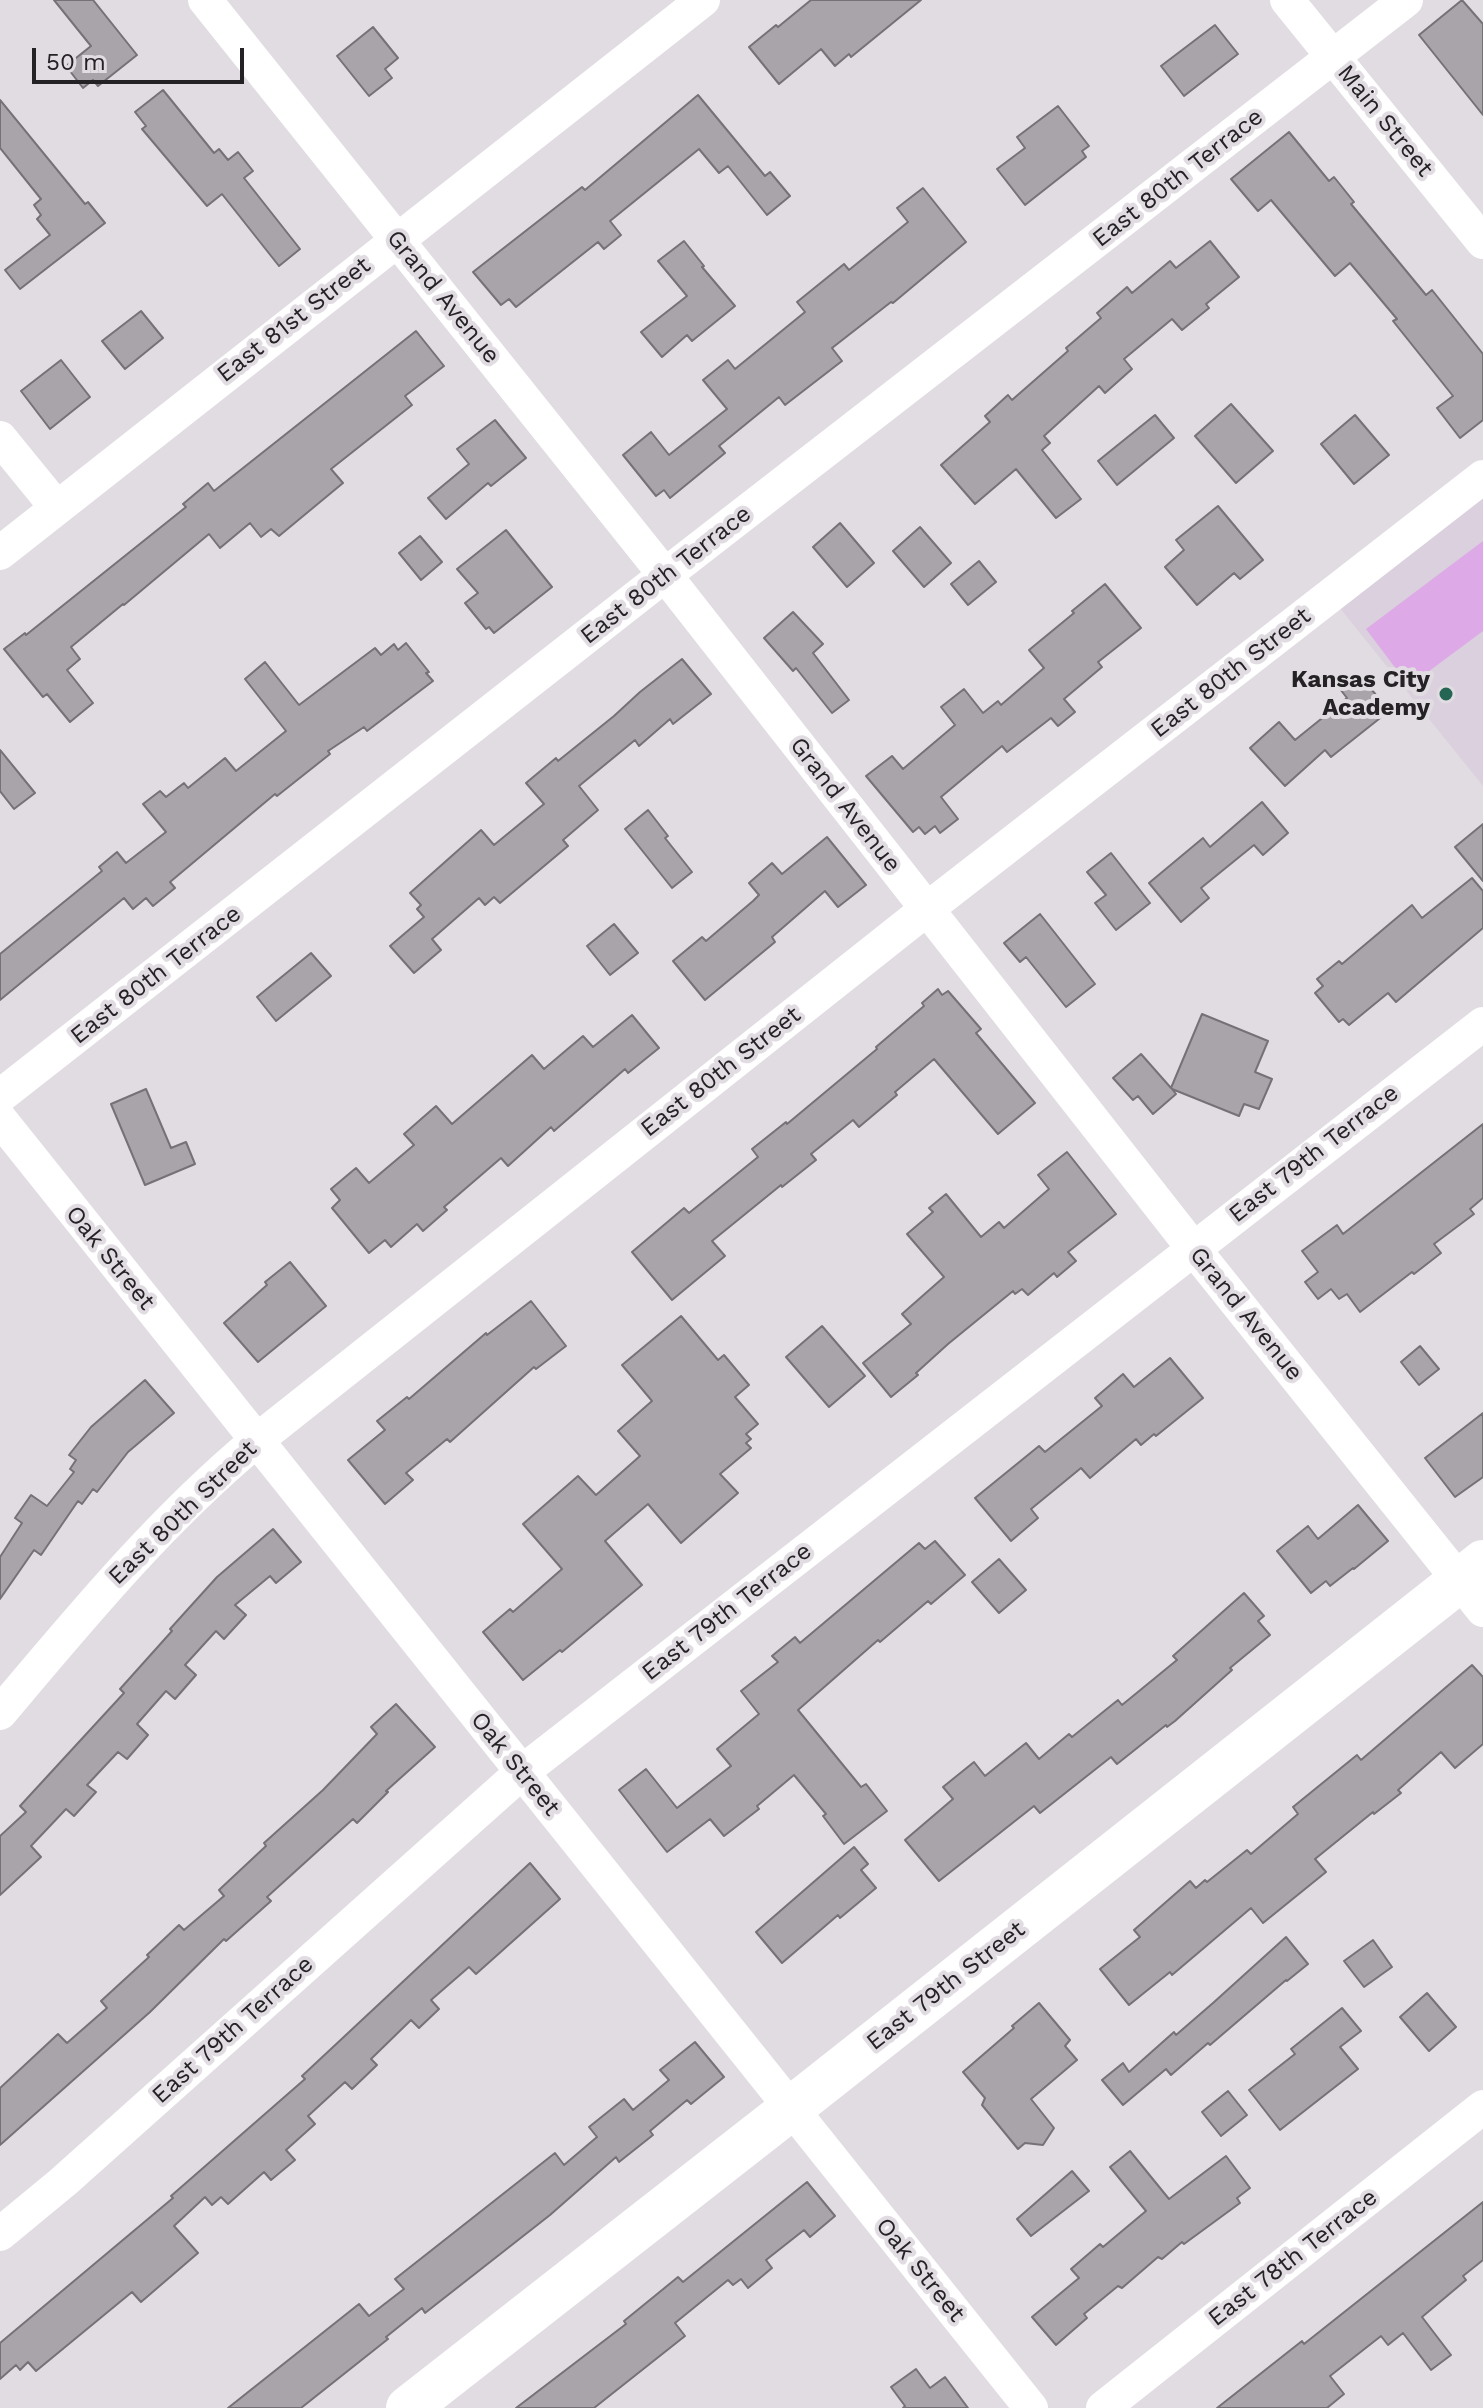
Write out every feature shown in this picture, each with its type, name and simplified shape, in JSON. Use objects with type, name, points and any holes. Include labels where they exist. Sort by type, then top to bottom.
[{"type":"street","name":"Grand Avenue","points":[[205,0],[665,575],[1193,1248],[1475,1585]]},
{"type":"street","name":"East 81st Street","points":[[0,553],[703,0]]},
{"type":"street","name":"Main Street","points":[[1287,0],[1483,242]]},
{"type":"street","name":"East 80th Terrace","points":[[0,1096],[1406,0]]},
{"type":"street","points":[[0,438],[57,508]]},
{"type":"street","name":"East 80th Street","points":[[0,1713],[109,1585],[214,1475],[927,909],[1483,477]]},
{"type":"street","name":"East 79th Terrace","points":[[0,2234],[63,2182],[522,1772],[1483,1024]]},
{"type":"street","name":"Oak Street","points":[[0,1119],[1031,2408]]},
{"type":"street","name":"East 79th Street","points":[[408,2408],[791,2109],[1475,1585]]},
{"type":"street","name":"East 78th Terrace","points":[[1103,2408],[1483,2107]]},
{"type":"shaded area","name":"Kansas City Academy","points":[[1483,487],[1483,786],[1335,602]]},
{"type":"shaded area","points":[[1483,541],[1483,631],[1409,686],[1366,629]]},
{"type":"building","points":[[54,0],[93,0],[137,55],[98,86],[93,80],[83,88],[66,66],[91,46]]},
{"type":"building","points":[[811,0],[921,0],[851,57],[849,54],[835,66],[821,49],[779,84],[749,47]]},
{"type":"building","points":[[1462,0],[1483,24],[1483,115],[1419,35]]},
{"type":"building","points":[[1215,25],[1238,54],[1184,96],[1161,66]]},
{"type":"building","points":[[373,27],[398,58],[385,69],[392,78],[369,96],[337,56]]},
{"type":"building","points":[[163,90],[214,153],[219,149],[228,160],[238,152],[253,171],[244,178],[300,249],[279,266],[222,194],[207,206],[142,129],[146,126],[135,112]]},
{"type":"building","points":[[698,95],[765,176],[770,172],[790,196],[767,215],[728,166],[719,173],[699,149],[610,221],[621,235],[604,249],[598,242],[516,307],[509,299],[501,305],[473,272],[582,187],[585,190]]},
{"type":"building","points":[[0,100],[85,204],[88,202],[105,223],[20,289],[5,270],[50,235],[37,219],[41,215],[34,205],[41,199],[0,148]]},
{"type":"building","points":[[1058,106],[1089,146],[1082,151],[1086,157],[1025,205],[997,169],[1025,148],[1017,137]]},
{"type":"building","points":[[1289,132],[1329,181],[1334,177],[1354,202],[1351,204],[1426,295],[1432,290],[1483,354],[1483,420],[1460,438],[1437,408],[1453,396],[1393,321],[1397,319],[1350,263],[1335,276],[1271,200],[1258,211],[1231,179]]},
{"type":"building","points":[[923,188],[966,242],[893,303],[832,348],[842,361],[785,405],[779,397],[719,446],[725,453],[670,498],[664,490],[656,496],[623,455],[651,432],[669,455],[727,409],[703,380],[728,360],[735,369],[805,312],[797,302],[844,264],[849,270],[908,222],[897,208]]},
{"type":"building","points":[[684,241],[735,306],[692,341],[687,335],[662,357],[641,332],[687,296],[658,261]]},
{"type":"building","points":[[1210,241],[1239,277],[1206,304],[1209,308],[1182,330],[1172,319],[1124,359],[1132,369],[1105,393],[1099,386],[1044,436],[1050,443],[1042,450],[1081,499],[1056,518],[1016,469],[975,504],[941,465],[990,422],[985,416],[1008,395],[1012,400],[1068,351],[1066,348],[1101,318],[1097,313],[1127,287],[1132,293],[1170,261],[1176,268]]},
{"type":"building","points":[[141,311],[163,338],[125,369],[102,341]]},
{"type":"building","points":[[416,331],[444,366],[405,396],[412,405],[331,469],[343,483],[279,536],[271,529],[261,537],[250,523],[220,548],[209,534],[71,647],[80,659],[67,670],[93,703],[70,722],[47,694],[43,697],[4,649],[26,635],[186,507],[183,504],[208,483],[214,491]]},
{"type":"building","points":[[61,360],[90,397],[50,429],[21,391]]},
{"type":"building","points":[[1231,404],[1273,451],[1236,483],[1195,436]]},
{"type":"building","points":[[1155,415],[1174,438],[1117,485],[1098,461]]},
{"type":"building","points":[[1355,415],[1389,455],[1354,484],[1321,444]]},
{"type":"building","points":[[495,420],[526,458],[491,486],[488,483],[446,519],[428,498],[469,464],[457,449]]},
{"type":"building","points":[[1218,506],[1263,560],[1240,579],[1234,573],[1197,605],[1165,567],[1184,550],[1176,540]]},
{"type":"building","points":[[840,523],[874,563],[847,587],[813,547]]},
{"type":"building","points":[[920,527],[951,563],[924,587],[893,551]]},
{"type":"building","points":[[506,530],[552,587],[494,633],[489,627],[486,629],[465,603],[478,593],[457,569]]},
{"type":"building","points":[[420,536],[442,562],[421,580],[399,553]]},
{"type":"building","points":[[979,561],[996,582],[968,605],[951,584]]},
{"type":"building","points":[[1105,584],[1141,628],[1098,662],[1102,667],[1064,699],[1075,712],[1058,726],[1051,718],[1007,752],[1002,746],[941,797],[958,819],[940,833],[935,826],[925,834],[919,827],[913,832],[866,776],[892,756],[903,769],[955,725],[941,707],[964,689],[983,713],[998,701],[1001,705],[1044,668],[1029,650]]},
{"type":"building","points":[[793,612],[823,644],[813,653],[849,700],[832,713],[796,668],[793,671],[764,638]]},
{"type":"building","points":[[406,643],[433,681],[367,731],[364,727],[328,751],[330,754],[277,796],[275,794],[170,882],[175,888],[153,906],[146,898],[133,909],[124,898],[0,1000],[0,954],[102,871],[99,867],[117,852],[126,863],[166,832],[143,804],[160,791],[166,797],[184,783],[188,788],[225,758],[236,771],[286,731],[245,679],[265,662],[299,705],[375,648],[381,655],[394,644],[398,650]]},
{"type":"building","points":[[682,659],[711,694],[673,724],[670,719],[639,746],[635,740],[579,786],[598,810],[563,840],[568,846],[500,903],[494,897],[485,905],[479,898],[432,939],[441,950],[414,973],[390,946],[424,917],[417,909],[421,905],[410,893],[481,830],[494,845],[544,804],[526,783],[556,758],[558,761]]},
{"type":"building","points":[[1359,674],[1389,711],[1331,757],[1325,750],[1285,786],[1250,748],[1279,722],[1295,740],[1347,698],[1340,689]]},
{"type":"building","points":[[0,750],[35,793],[14,809],[0,791]]},
{"type":"building","points":[[1262,802],[1288,833],[1263,855],[1254,845],[1201,888],[1209,898],[1181,922],[1149,883],[1203,838],[1210,847]]},
{"type":"building","points":[[648,810],[692,872],[672,888],[625,829]]},
{"type":"building","points":[[1483,824],[1483,881],[1455,847]]},
{"type":"building","points":[[827,837],[866,885],[838,907],[825,891],[772,937],[775,942],[705,1000],[673,961],[702,937],[706,941],[753,901],[759,895],[749,883],[772,863],[782,874]]},
{"type":"building","points":[[1111,853],[1150,903],[1116,930],[1095,903],[1106,895],[1087,872]]},
{"type":"building","points":[[1472,878],[1483,891],[1483,928],[1396,1002],[1388,993],[1349,1025],[1343,1019],[1339,1022],[1315,993],[1323,986],[1317,979],[1339,961],[1342,964],[1412,905],[1422,918]]},
{"type":"building","points":[[1040,914],[1095,984],[1066,1007],[1026,957],[1020,962],[1004,943]]},
{"type":"building","points":[[614,924],[638,953],[610,975],[587,946]]},
{"type":"building","points":[[311,953],[331,976],[276,1021],[257,997]]},
{"type":"building","points":[[938,989],[942,995],[948,991],[981,1029],[976,1033],[1035,1103],[998,1134],[934,1059],[859,1127],[853,1120],[811,1154],[816,1160],[712,1241],[725,1256],[672,1300],[632,1252],[684,1208],[689,1213],[758,1157],[752,1149],[877,1049]]},
{"type":"building","points":[[1202,1014],[1268,1041],[1255,1072],[1272,1079],[1259,1109],[1244,1104],[1239,1116],[1172,1089],[1176,1094],[1153,1114],[1138,1096],[1133,1100],[1113,1078],[1141,1054],[1171,1088]]},
{"type":"building","points":[[632,1015],[659,1048],[628,1073],[625,1069],[554,1131],[551,1127],[508,1166],[501,1158],[444,1207],[447,1210],[423,1231],[417,1224],[391,1247],[385,1240],[369,1253],[332,1208],[340,1200],[331,1189],[356,1168],[369,1183],[414,1145],[404,1134],[436,1106],[452,1124],[532,1055],[544,1069],[583,1036],[593,1047]]},
{"type":"building","points":[[146,1089],[171,1148],[186,1142],[195,1164],[145,1185],[111,1104]]},
{"type":"building","points":[[1483,1124],[1483,1198],[1470,1209],[1474,1214],[1434,1244],[1441,1253],[1360,1312],[1347,1294],[1339,1299],[1331,1289],[1318,1299],[1305,1282],[1318,1272],[1302,1251],[1337,1225],[1343,1234]]},
{"type":"building","points":[[1067,1152],[1116,1214],[1068,1252],[1076,1261],[1057,1277],[1054,1273],[1028,1295],[1022,1289],[1015,1294],[1013,1291],[948,1344],[891,1397],[863,1363],[911,1324],[902,1314],[944,1277],[907,1234],[933,1212],[929,1208],[946,1194],[981,1237],[999,1222],[1004,1228],[1049,1189],[1038,1175]]},
{"type":"building","points":[[290,1262],[326,1306],[258,1362],[224,1323]]},
{"type":"building","points":[[531,1301],[566,1346],[536,1369],[534,1367],[450,1442],[447,1439],[406,1473],[413,1480],[385,1504],[348,1460],[385,1430],[377,1421],[407,1397],[409,1399],[486,1333]]},
{"type":"building","points":[[681,1316],[718,1360],[724,1355],[749,1385],[735,1397],[758,1424],[746,1434],[751,1439],[746,1443],[751,1448],[720,1474],[738,1493],[681,1543],[648,1504],[605,1541],[642,1585],[562,1652],[560,1650],[523,1680],[483,1632],[510,1609],[513,1612],[562,1569],[523,1524],[578,1476],[596,1495],[640,1456],[618,1431],[652,1401],[622,1365]]},
{"type":"building","points":[[822,1326],[865,1376],[829,1407],[786,1357]]},
{"type":"building","points":[[1420,1346],[1439,1369],[1419,1385],[1401,1362]]},
{"type":"building","points":[[1170,1358],[1203,1398],[1156,1436],[1154,1434],[1141,1445],[1136,1439],[1090,1478],[1081,1468],[1031,1509],[1038,1518],[1011,1541],[975,1498],[1039,1446],[1045,1452],[1102,1406],[1095,1398],[1123,1374],[1134,1387]]},
{"type":"building","points":[[145,1380],[174,1413],[128,1452],[97,1492],[93,1489],[82,1504],[78,1501],[41,1555],[34,1550],[0,1599],[0,1557],[22,1523],[15,1518],[31,1495],[47,1506],[74,1472],[70,1469],[76,1460],[69,1455],[91,1427]]},
{"type":"building","points":[[1483,1413],[1483,1477],[1455,1497],[1425,1458]]},
{"type":"building","points":[[1358,1505],[1388,1541],[1330,1586],[1326,1581],[1311,1593],[1277,1551],[1308,1526],[1318,1539]]},
{"type":"building","points":[[273,1529],[301,1562],[276,1583],[270,1576],[235,1605],[246,1615],[224,1639],[216,1631],[185,1665],[196,1675],[175,1699],[166,1691],[137,1724],[148,1735],[127,1759],[118,1752],[87,1785],[96,1792],[74,1816],[66,1809],[31,1846],[41,1857],[0,1895],[0,1836],[26,1812],[20,1806],[124,1693],[120,1689],[217,1577]]},
{"type":"building","points":[[935,1541],[965,1575],[931,1604],[928,1601],[880,1642],[878,1640],[798,1710],[861,1787],[866,1784],[887,1811],[844,1844],[823,1816],[826,1814],[794,1775],[757,1806],[759,1809],[724,1836],[710,1819],[667,1852],[619,1790],[646,1769],[677,1808],[731,1766],[717,1749],[759,1714],[741,1691],[778,1662],[772,1656],[795,1637],[800,1643],[919,1543],[925,1549]]},
{"type":"building","points":[[999,1559],[1026,1590],[999,1613],[972,1582]]},
{"type":"building","points":[[1244,1593],[1264,1616],[1258,1621],[1270,1635],[1167,1727],[1117,1764],[1111,1757],[1040,1813],[1034,1806],[939,1881],[905,1840],[953,1799],[943,1787],[974,1762],[985,1776],[1026,1743],[1039,1759],[1118,1700],[1122,1705],[1177,1660],[1173,1656]]},
{"type":"building","points":[[1472,1665],[1483,1677],[1483,1744],[1455,1768],[1441,1752],[1398,1790],[1401,1793],[1315,1859],[1326,1872],[1263,1923],[1251,1908],[1172,1975],[1170,1972],[1129,2005],[1100,1969],[1140,1937],[1134,1930],[1190,1881],[1196,1888],[1247,1850],[1251,1854],[1298,1814],[1293,1807],[1357,1755],[1361,1760]]},
{"type":"building","points":[[396,1704],[435,1747],[386,1791],[357,1823],[353,1819],[267,1897],[271,1901],[226,1941],[224,1939],[150,2012],[0,2145],[0,2088],[58,2034],[67,2043],[107,2008],[101,2001],[179,1925],[184,1930],[224,1896],[219,1890],[377,1734],[371,1727]]},
{"type":"building","points":[[854,1847],[868,1864],[861,1870],[876,1888],[840,1918],[838,1915],[782,1963],[756,1932]]},
{"type":"building","points":[[530,1863],[560,1899],[476,1974],[469,1967],[431,2000],[439,2009],[419,2028],[411,2020],[371,2059],[377,2065],[352,2089],[345,2082],[308,2116],[315,2124],[286,2150],[295,2160],[271,2180],[264,2172],[228,2204],[221,2197],[212,2205],[205,2197],[174,2226],[198,2253],[141,2302],[132,2292],[36,2371],[28,2362],[20,2370],[16,2365],[0,2379],[0,2343],[173,2198],[171,2196],[305,2079],[302,2076]]},
{"type":"building","points":[[1286,1937],[1308,1964],[1171,2075],[1166,2069],[1123,2105],[1102,2080],[1123,2063],[1129,2072],[1174,2032],[1176,2035]]},
{"type":"building","points":[[1373,1940],[1392,1967],[1364,1987],[1344,1961]]},
{"type":"building","points":[[1427,1993],[1456,2027],[1429,2051],[1400,2017]]},
{"type":"building","points":[[1039,2003],[1070,2040],[1065,2046],[1077,2060],[1031,2099],[1054,2128],[1043,2145],[1025,2143],[1018,2149],[982,2105],[985,2098],[963,2072]]},
{"type":"building","points":[[1342,2008],[1361,2031],[1340,2047],[1358,2069],[1280,2130],[1249,2090],[1295,2054],[1291,2049]]},
{"type":"building","points":[[695,2042],[724,2077],[691,2104],[687,2100],[650,2131],[653,2135],[619,2162],[616,2157],[550,2215],[425,2313],[422,2308],[301,2408],[228,2408],[359,2304],[369,2316],[404,2289],[395,2279],[555,2153],[564,2165],[597,2137],[589,2127],[624,2099],[633,2110],[669,2080],[660,2070]]},
{"type":"building","points":[[1228,2091],[1247,2115],[1221,2136],[1202,2112]]},
{"type":"building","points":[[1130,2151],[1169,2199],[1226,2156],[1250,2188],[1237,2198],[1240,2203],[1162,2259],[1158,2257],[1122,2288],[1118,2286],[1084,2314],[1087,2318],[1056,2345],[1032,2317],[1079,2278],[1071,2269],[1146,2211],[1110,2167]]},
{"type":"building","points":[[1072,2171],[1089,2191],[1031,2236],[1017,2219]]},
{"type":"building","points":[[807,2182],[835,2216],[810,2237],[804,2230],[766,2260],[772,2268],[748,2288],[741,2279],[733,2285],[728,2280],[675,2323],[685,2336],[594,2408],[516,2408],[626,2324],[624,2321],[678,2277],[683,2282]]},
{"type":"building","points":[[1483,2202],[1483,2260],[1463,2276],[1466,2280],[1422,2317],[1451,2355],[1431,2370],[1403,2333],[1388,2345],[1381,2336],[1330,2376],[1344,2394],[1327,2408],[1217,2408],[1302,2341],[1304,2344]]},
{"type":"building","points":[[916,2369],[930,2388],[945,2377],[968,2408],[903,2408],[905,2406],[891,2387]]},
{"type":"place","name":"Kansas City Academy","points":[[1446,694]]}]
